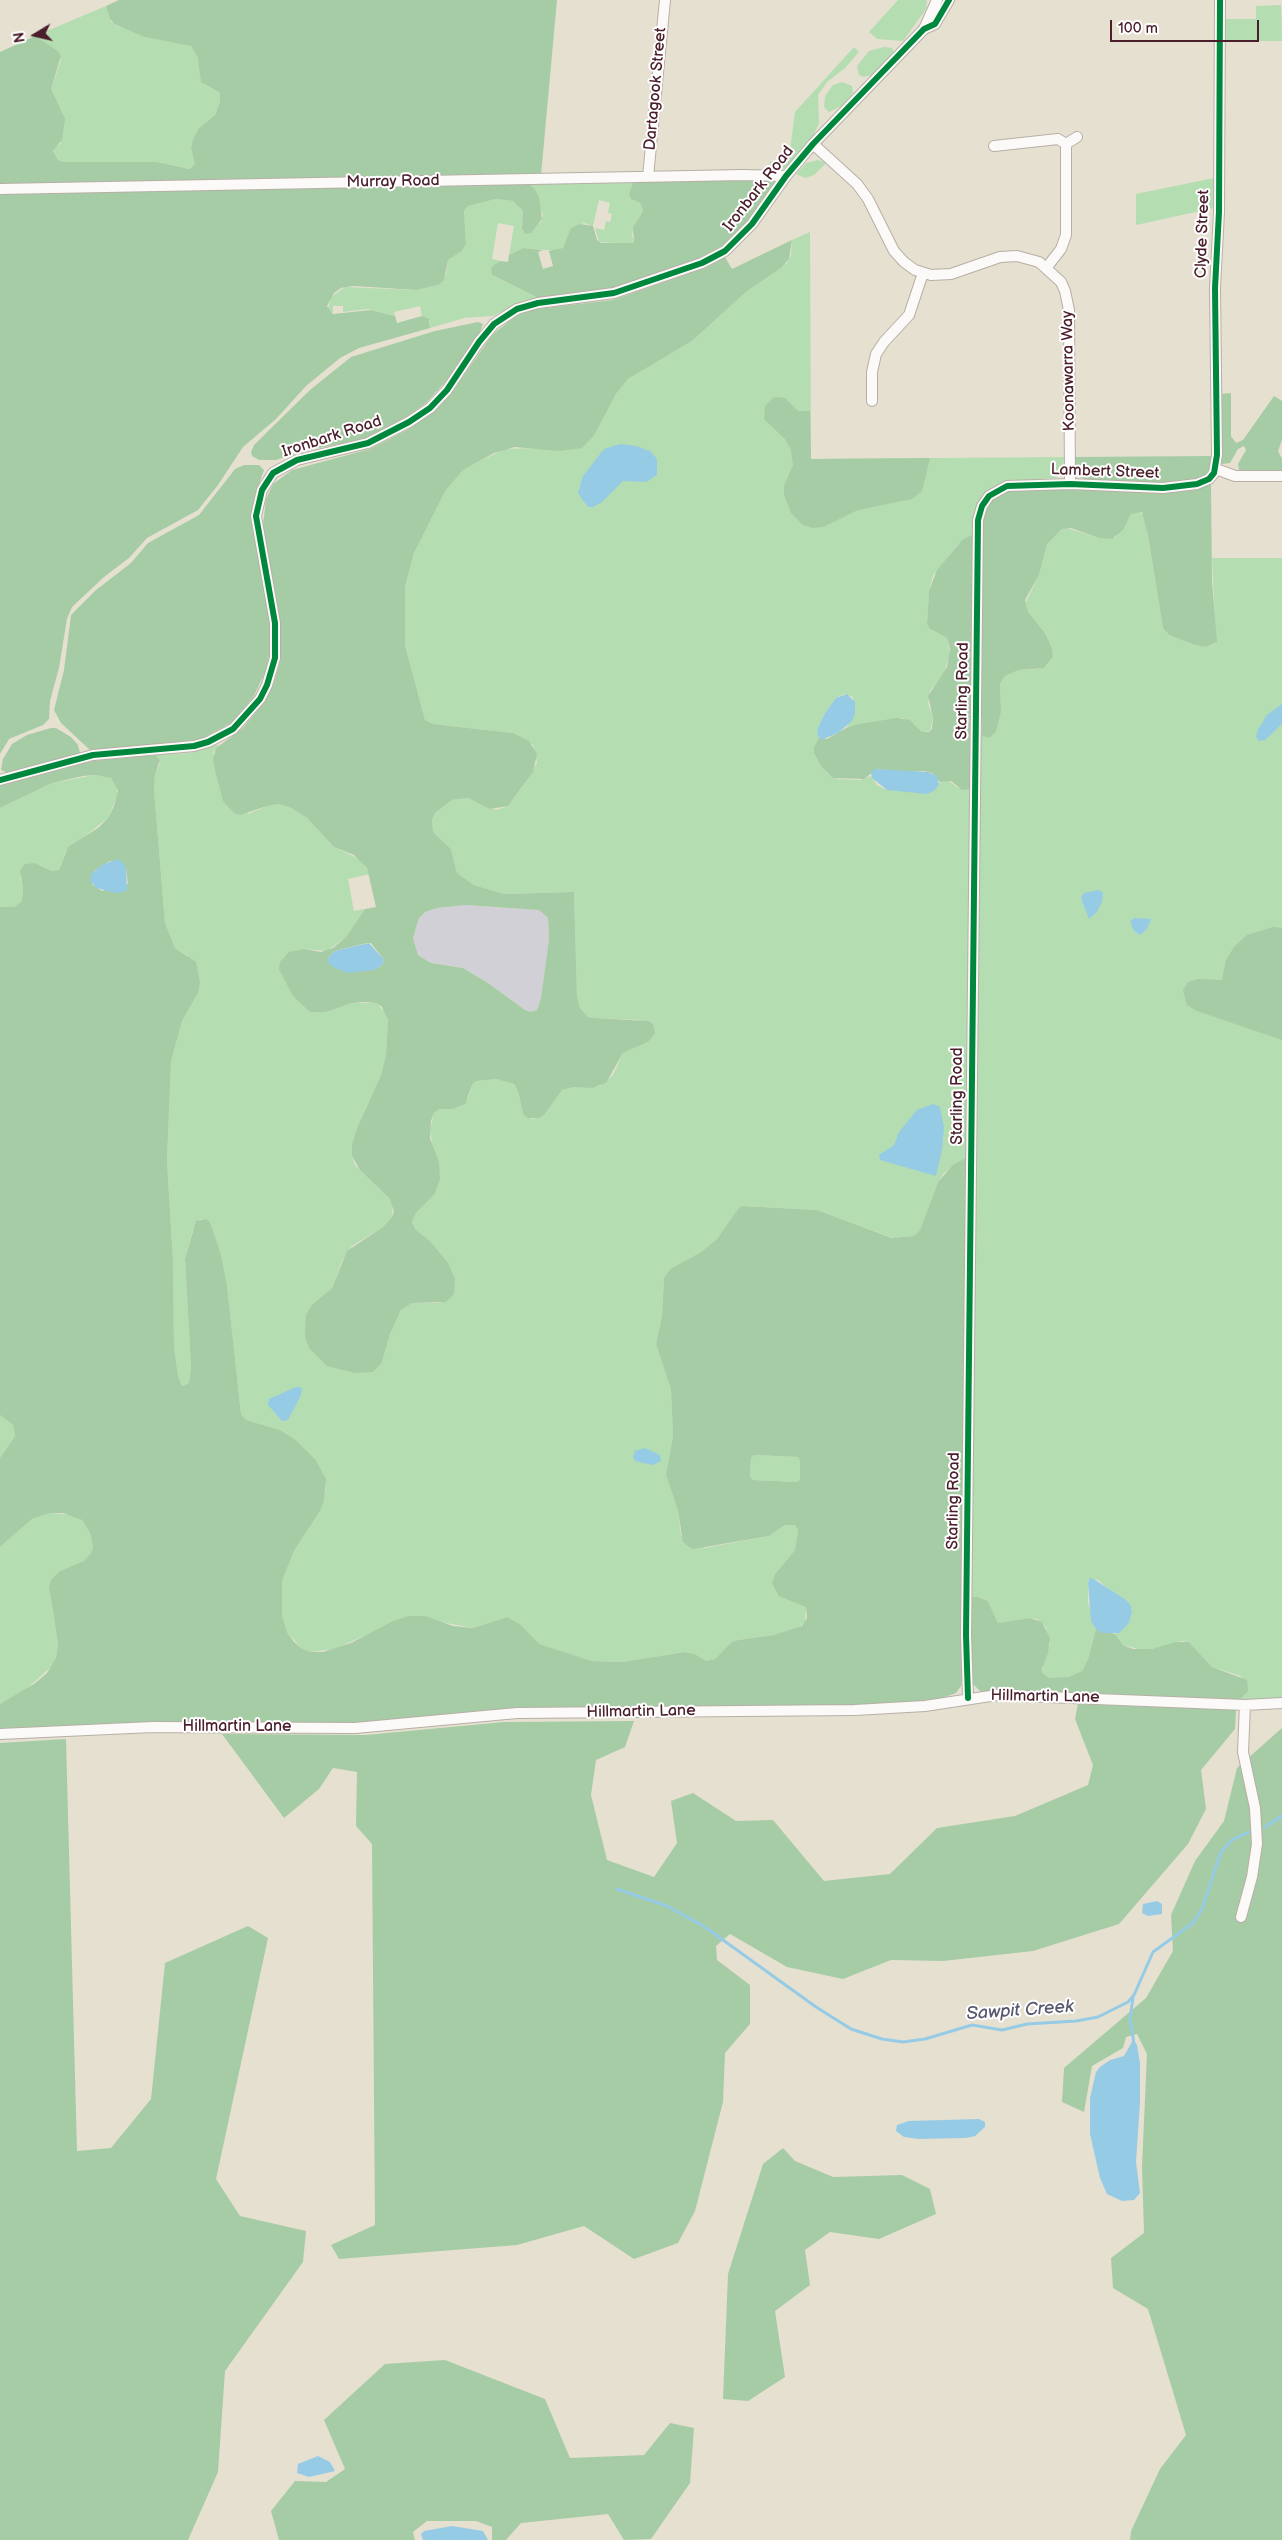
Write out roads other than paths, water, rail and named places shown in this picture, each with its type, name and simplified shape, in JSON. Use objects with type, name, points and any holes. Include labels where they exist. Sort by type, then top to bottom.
[{"type":"street","name":"Dartagook Street","points":[[648,177],[665,0]]},
{"type":"street","name":"Ironbark Road","points":[[0,780],[93,755],[194,746],[208,742],[233,729],[260,699],[267,685],[275,658],[275,623],[256,516],[262,490],[273,473],[297,460],[368,444],[409,422],[430,408],[447,390],[479,342],[494,324],[517,309],[538,303],[614,293],[685,269],[718,255],[736,242],[747,230],[786,176],[813,144],[924,29],[937,0]]},
{"type":"street","name":"Ironbark Road","points":[[924,29],[935,24],[949,0]]},
{"type":"street","name":"Clyde Street","points":[[1216,469],[1215,288],[1219,212],[1220,0]]},
{"type":"street","points":[[1066,144],[1077,137]]},
{"type":"street","points":[[994,146],[1058,139],[1066,144]]},
{"type":"street","points":[[813,144],[857,184],[898,256],[923,273],[951,274],[1009,256],[1032,259],[1047,267],[1061,249],[1066,235],[1066,144]]},
{"type":"street","name":"Murray Road","points":[[0,189],[786,176]]},
{"type":"street","name":"Koonawarra Way","points":[[1047,267],[1061,282],[1069,310],[1070,484]]},
{"type":"street","points":[[872,401],[872,372],[876,354],[884,342],[909,315],[923,273]]},
{"type":"street","points":[[1216,469],[1236,476],[1282,476]]},
{"type":"street","name":"Lambert Street","points":[[989,496],[1002,488],[1018,484],[1070,484],[1148,488],[1178,487],[1204,481],[1212,476],[1216,469]]},
{"type":"street","name":"Starling Road","points":[[968,1698],[966,1635],[978,529],[980,512],[989,496]]},
{"type":"street","name":"Hillmartin Lane","points":[[0,1734],[153,1728],[355,1728],[517,1713],[863,1710],[925,1706],[968,1698],[1030,1695],[1245,1705],[1282,1703]]},
{"type":"street","points":[[1242,1917],[1258,1844],[1255,1808],[1243,1752],[1245,1705]]},
{"type":"water","points":[[620,444],[636,446],[650,451],[657,459],[657,475],[646,482],[623,481],[602,502],[593,507],[588,507],[578,493],[583,476],[604,449]]},
{"type":"water","points":[[847,694],[855,702],[855,713],[852,721],[838,733],[821,740],[817,730],[825,713],[836,698]]},
{"type":"water","points":[[1282,704],[1282,724],[1265,740],[1259,741],[1256,737],[1258,730],[1267,715]]},
{"type":"water","points":[[875,769],[928,772],[937,776],[939,784],[935,790],[927,794],[887,790],[872,778],[871,772]]},
{"type":"water","points":[[118,859],[126,868],[127,889],[124,892],[115,893],[97,888],[90,881],[91,874],[102,865]]},
{"type":"water","points":[[1099,890],[1103,893],[1102,902],[1097,912],[1089,919],[1081,898],[1084,893]]},
{"type":"water","points":[[1135,918],[1151,919],[1147,929],[1140,935],[1134,931],[1130,921]]},
{"type":"water","points":[[369,943],[384,960],[382,965],[374,970],[347,973],[328,963],[328,958],[335,951]]},
{"type":"water","points":[[933,1104],[940,1107],[944,1127],[942,1150],[936,1176],[880,1160],[879,1155],[894,1145],[899,1132],[917,1110]]},
{"type":"water","points":[[296,1387],[302,1388],[301,1395],[288,1420],[282,1421],[268,1405],[269,1399]]},
{"type":"water","points":[[645,1448],[660,1455],[661,1461],[652,1465],[635,1461],[633,1457],[635,1451]]},
{"type":"water","points":[[1092,1578],[1126,1600],[1131,1606],[1132,1612],[1129,1623],[1119,1633],[1102,1633],[1096,1629],[1091,1621],[1088,1583],[1089,1579]]},
{"type":"water","points":[[1157,1901],[1162,1904],[1162,1914],[1148,1916],[1142,1913],[1143,1904]]},
{"type":"water","points":[[1133,2040],[1137,2045],[1140,2063],[1140,2102],[1136,2162],[1140,2193],[1134,2200],[1122,2201],[1107,2194],[1100,2178],[1090,2134],[1090,2098],[1096,2072],[1110,2060],[1124,2056]]},
{"type":"water","points":[[979,2119],[985,2122],[985,2127],[975,2136],[966,2138],[919,2139],[904,2137],[896,2131],[897,2125],[909,2121]]},
{"type":"water","points":[[318,2456],[330,2462],[335,2471],[309,2477],[297,2473],[298,2464]]},
{"type":"water","points":[[452,2526],[483,2531],[488,2540],[423,2540],[421,2534],[424,2531]]},
{"type":"waterway","name":"Sawpit Creek","points":[[1265,1827],[1282,1816]]},
{"type":"waterway","name":"Sawpit Creek","points":[[617,1889],[667,1906],[705,1927],[816,2007],[851,2029],[882,2039],[903,2042],[925,2039],[972,2025],[1002,2030],[1027,2024],[1076,2021],[1098,2017],[1128,2002],[1134,1995],[1153,1952],[1193,1923],[1202,1909],[1221,1852],[1232,1840],[1249,1832]]},
{"type":"waterway","points":[[1133,1998],[1130,2018],[1134,2044]]}]
